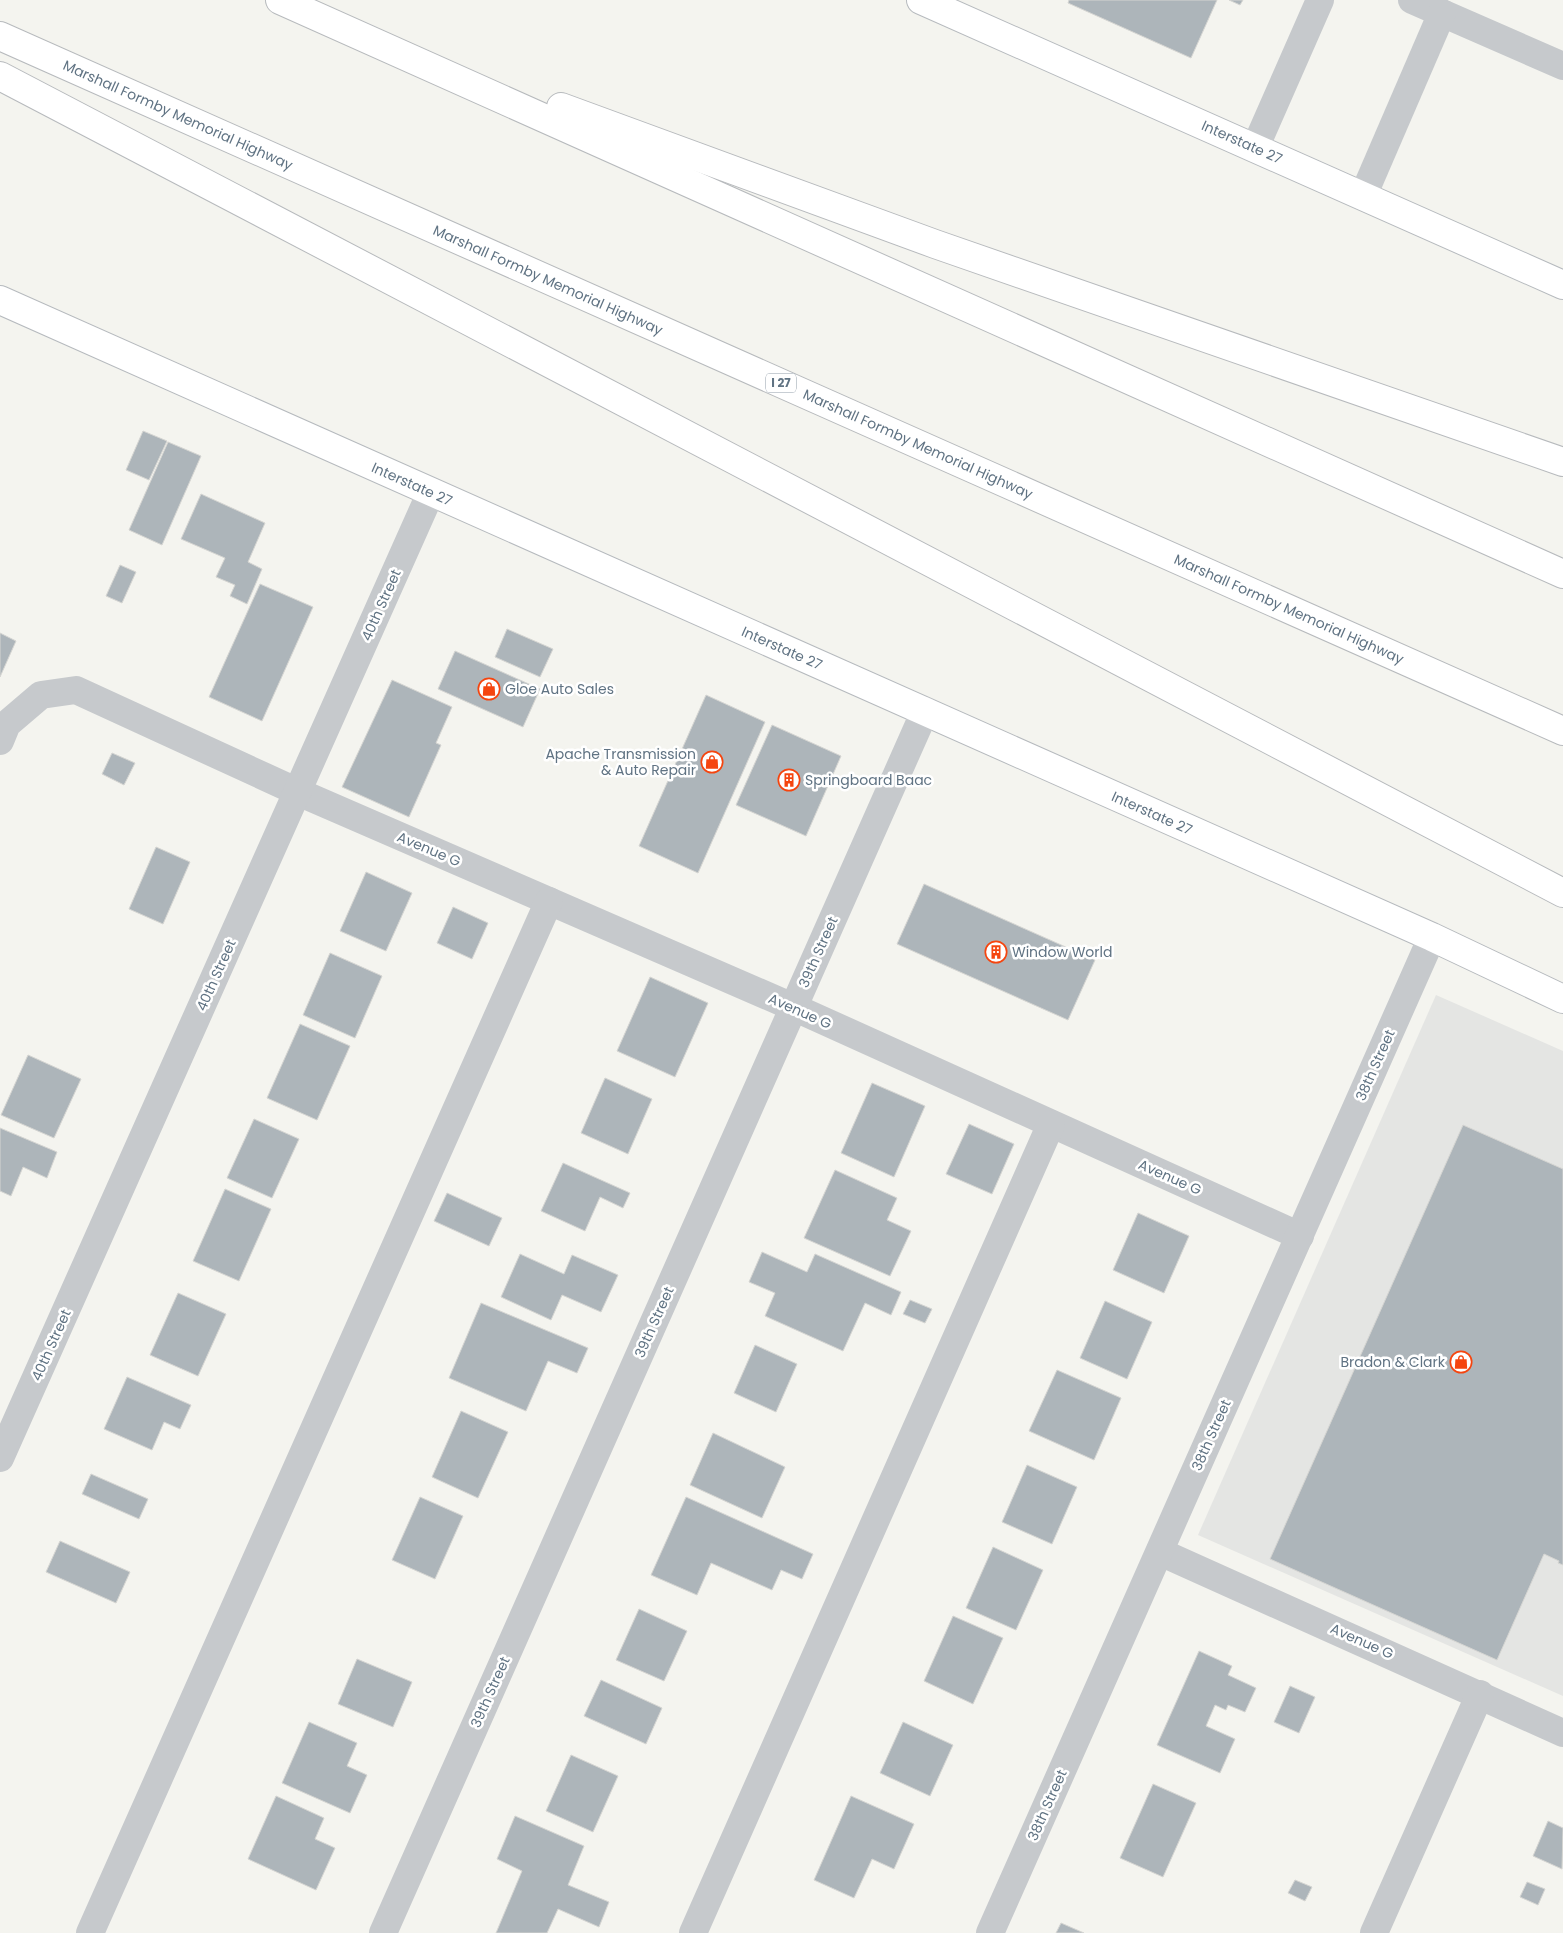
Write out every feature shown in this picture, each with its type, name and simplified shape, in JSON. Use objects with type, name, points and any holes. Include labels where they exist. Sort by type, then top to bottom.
[{"type":"main road","points":[[280,0],[1563,574]]},
{"type":"main road","name":"Interstate 27","points":[[922,0],[1563,285]]},
{"type":"main road","points":[[325,20],[935,244],[1563,462]]},
{"type":"main road","name":"Marshall Formby Memorial Highway","points":[[0,36],[1563,731]]},
{"type":"main road","points":[[0,76],[1563,893]]},
{"type":"main road","name":"Interstate 27","points":[[0,300],[1432,937],[1563,999]]},
{"type":"street","points":[[1255,148],[1320,0]]},
{"type":"street","points":[[1412,0],[1563,66]]},
{"type":"street","points":[[1363,196],[1442,13]]},
{"type":"street","name":"40th Street","points":[[0,1458],[431,492]]},
{"type":"street","name":"Avenue G","points":[[0,740],[7,724],[41,695],[76,690],[298,792],[793,1008],[1300,1236]]},
{"type":"street","name":"39th Street","points":[[383,1933],[925,711]]},
{"type":"street","points":[[90,1933],[550,901]]},
{"type":"street","name":"38th Street","points":[[990,1933],[1432,937]]},
{"type":"street","points":[[693,1933],[1051,1124]]},
{"type":"street","name":"Avenue G","points":[[1160,1552],[1563,1732]]},
{"type":"street","points":[[1374,1933],[1480,1694]]},
{"type":"shaded area","name":"Bradon & Clark","points":[[1436,995],[1563,1051],[1563,1696],[1198,1535]]},
{"type":"building","points":[[1069,0],[1217,0],[1191,58],[1068,3]]},
{"type":"building","points":[[1229,0],[1243,0],[1240,5]]},
{"type":"building","points":[[143,431],[167,441],[149,480],[126,470]]},
{"type":"building","points":[[168,442],[201,456],[162,545],[129,530]]},
{"type":"building","points":[[201,494],[265,523],[248,562],[262,569],[247,604],[230,596],[235,585],[216,577],[225,558],[181,539]]},
{"type":"building","points":[[120,565],[136,572],[122,603],[106,596]]},
{"type":"building","points":[[260,584],[313,607],[262,721],[209,697]]},
{"type":"building","points":[[507,629],[553,649],[540,677],[495,657]]},
{"type":"building","points":[[0,633],[16,641],[0,677]]},
{"type":"building","name":"Gloe Auto Sales","points":[[455,651],[540,689],[523,727],[438,689]]},
{"type":"building","points":[[392,680],[452,707],[436,743],[441,745],[409,817],[342,787]]},
{"type":"building","name":"Apache Transmission & Auto Repair","points":[[706,695],[765,722],[698,873],[639,846]]},
{"type":"building","name":"Springboard Baac","points":[[772,725],[841,756],[806,836],[736,805]]},
{"type":"building","points":[[112,753],[135,763],[124,785],[102,774]]},
{"type":"building","points":[[156,847],[190,862],[163,924],[129,909]]},
{"type":"building","points":[[366,872],[412,893],[386,951],[340,931]]},
{"type":"building","name":"Window World","points":[[924,884],[1095,960],[1068,1020],[897,944]]},
{"type":"building","points":[[453,907],[488,923],[472,959],[437,943]]},
{"type":"building","points":[[330,953],[382,976],[355,1038],[303,1015]]},
{"type":"building","points":[[650,977],[708,1003],[675,1077],[617,1051]]},
{"type":"building","points":[[300,1024],[350,1046],[317,1120],[267,1098]]},
{"type":"building","points":[[28,1055],[81,1079],[54,1138],[1,1115]]},
{"type":"building","points":[[605,1078],[652,1099],[628,1154],[581,1133]]},
{"type":"building","points":[[872,1083],[925,1106],[894,1177],[841,1153]]},
{"type":"building","points":[[254,1119],[299,1139],[272,1198],[227,1178]]},
{"type":"building","points":[[969,1124],[1014,1144],[992,1194],[946,1174]]},
{"type":"building","name":"Bradon & Clark","points":[[1463,1125],[1563,1169],[1563,1565],[1544,1554],[1497,1660],[1270,1559]]},
{"type":"building","points":[[0,1128],[57,1152],[47,1178],[23,1167],[11,1196],[0,1191]]},
{"type":"building","points":[[563,1163],[630,1193],[623,1208],[600,1197],[585,1231],[541,1211]]},
{"type":"building","points":[[835,1170],[897,1198],[887,1220],[911,1231],[890,1276],[804,1238]]},
{"type":"building","points":[[225,1189],[271,1209],[239,1281],[193,1261]]},
{"type":"building","points":[[447,1193],[502,1218],[489,1246],[434,1221]]},
{"type":"building","points":[[1138,1213],[1189,1236],[1164,1293],[1113,1270]]},
{"type":"building","points":[[762,1252],[807,1272],[815,1254],[901,1292],[891,1315],[865,1303],[843,1351],[765,1316],[775,1293],[749,1282]]},
{"type":"building","points":[[520,1254],[564,1274],[572,1255],[618,1275],[601,1312],[562,1295],[551,1320],[501,1297]]},
{"type":"building","points":[[178,1293],[226,1314],[198,1376],[150,1355]]},
{"type":"building","points":[[910,1300],[932,1309],[925,1323],[903,1314]]},
{"type":"building","points":[[1105,1301],[1152,1322],[1127,1379],[1080,1358]]},
{"type":"building","points":[[481,1303],[588,1348],[577,1373],[548,1361],[526,1411],[449,1378]]},
{"type":"building","points":[[755,1345],[797,1364],[776,1412],[734,1393]]},
{"type":"building","points":[[1057,1370],[1121,1398],[1094,1460],[1029,1431]]},
{"type":"building","points":[[127,1377],[191,1405],[180,1429],[164,1422],[152,1450],[104,1429]]},
{"type":"building","points":[[461,1411],[508,1432],[478,1498],[432,1477]]},
{"type":"building","points":[[713,1433],[785,1467],[762,1518],[690,1485]]},
{"type":"building","points":[[1027,1465],[1077,1487],[1052,1544],[1002,1522]]},
{"type":"building","points":[[91,1474],[148,1499],[139,1519],[82,1494]]},
{"type":"building","points":[[420,1497],[463,1516],[435,1579],[392,1560]]},
{"type":"building","points":[[686,1497],[813,1554],[802,1579],[781,1570],[772,1590],[711,1563],[697,1595],[651,1575]]},
{"type":"building","points":[[60,1541],[130,1572],[116,1603],[46,1572]]},
{"type":"building","points":[[993,1547],[1043,1570],[1016,1630],[966,1608]]},
{"type":"building","points":[[639,1609],[687,1631],[664,1681],[616,1660]]},
{"type":"building","points":[[953,1616],[1003,1638],[973,1704],[924,1681]]},
{"type":"building","points":[[1199,1651],[1232,1666],[1228,1675],[1256,1688],[1245,1712],[1228,1705],[1226,1710],[1215,1705],[1206,1726],[1235,1739],[1220,1773],[1157,1745]]},
{"type":"building","points":[[357,1659],[412,1682],[393,1727],[338,1704]]},
{"type":"building","points":[[601,1680],[662,1708],[646,1744],[584,1716]]},
{"type":"building","points":[[1290,1686],[1315,1697],[1299,1733],[1274,1722]]},
{"type":"building","points":[[309,1722],[357,1743],[347,1766],[367,1775],[350,1813],[282,1783]]},
{"type":"building","points":[[903,1722],[953,1745],[930,1796],[880,1773]]},
{"type":"building","points":[[571,1755],[618,1776],[593,1832],[546,1811]]},
{"type":"building","points":[[1153,1784],[1196,1803],[1163,1877],[1120,1858]]},
{"type":"building","points":[[276,1796],[324,1818],[315,1839],[335,1848],[316,1890],[248,1859]]},
{"type":"building","points":[[851,1796],[914,1824],[894,1869],[872,1859],[854,1898],[814,1880]]},
{"type":"building","points":[[515,1816],[584,1846],[568,1885],[609,1902],[599,1927],[558,1909],[547,1933],[496,1933],[522,1871],[497,1859]]},
{"type":"building","points":[[1548,1821],[1563,1828],[1562,1869],[1533,1856]]},
{"type":"building","points":[[1295,1880],[1312,1887],[1305,1901],[1288,1893]]},
{"type":"building","points":[[1527,1882],[1545,1889],[1538,1905],[1520,1897]]},
{"type":"building","points":[[1061,1923],[1084,1933],[1056,1933]]},
{"type":"place","name":"Gloe Auto Sales","points":[[489,689]]},
{"type":"place","name":"Apache Transmission & Auto Repair","points":[[712,762]]},
{"type":"place","name":"Springboard Baac","points":[[789,780]]},
{"type":"place","name":"Window World","points":[[996,952]]},
{"type":"place","name":"Bradon & Clark","points":[[1461,1362]]}]
